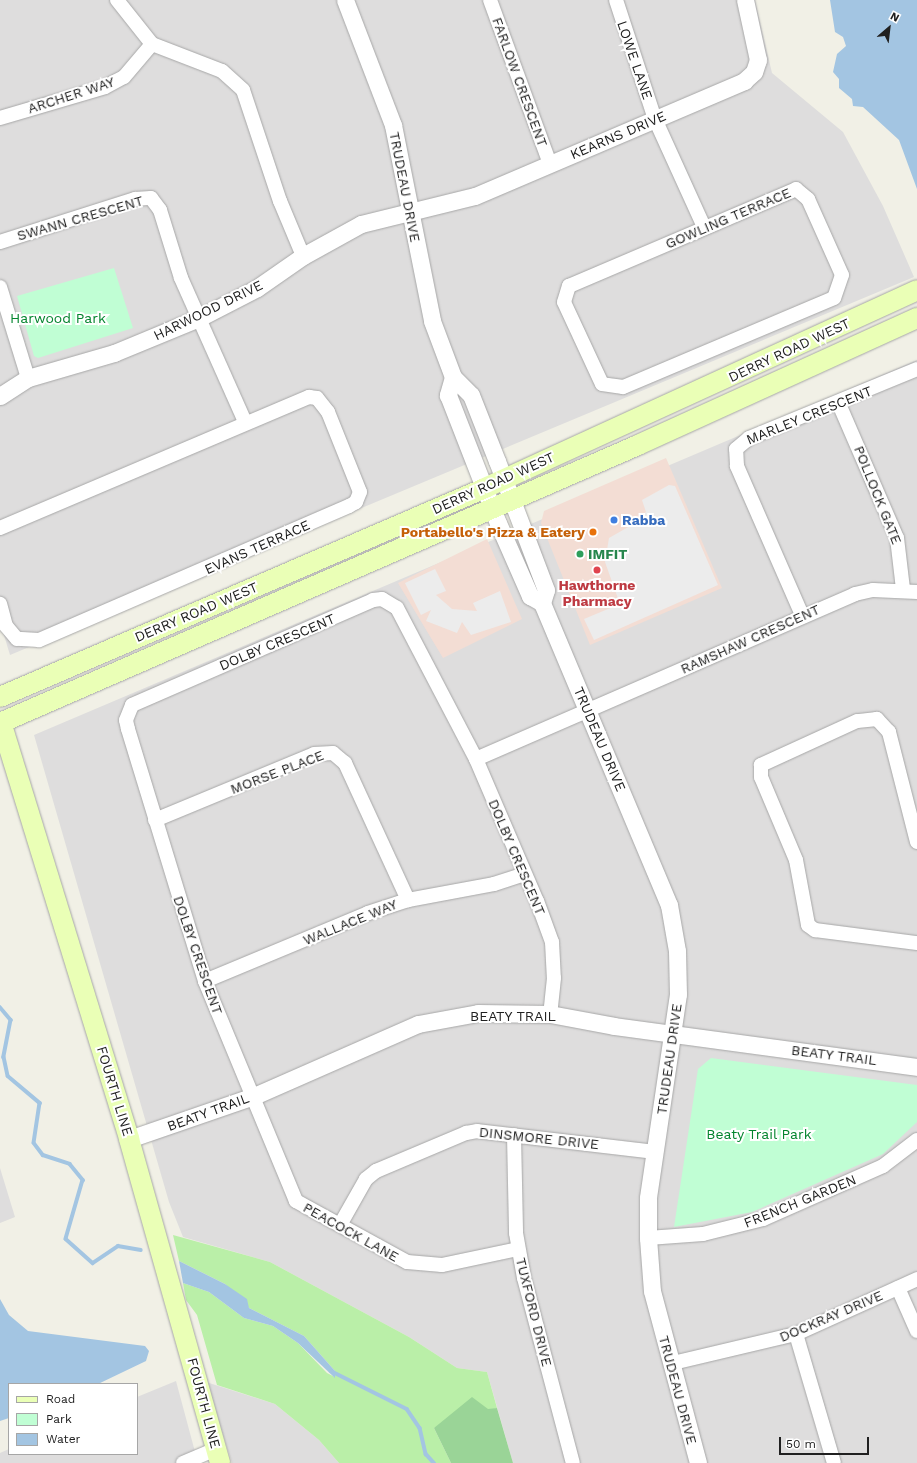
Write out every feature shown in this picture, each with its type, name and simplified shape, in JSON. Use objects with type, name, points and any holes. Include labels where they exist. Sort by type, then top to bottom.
[{"type":"main road","name":"DERRY ROAD WEST","points":[[0,697],[485,488],[917,290]]},
{"type":"main road","name":"DERRY ROAD WEST","points":[[0,722],[493,509],[917,318]]},
{"type":"main road","name":"FOURTH LINE","points":[[0,722],[129,1139],[218,1456]]},
{"type":"street","points":[[118,0],[152,44],[222,71],[243,90],[284,213],[302,256]]},
{"type":"street","name":"TRUDEAU DRIVE","points":[[345,0],[393,125],[432,321],[453,377],[471,395],[504,479],[546,590],[542,603]]},
{"type":"street","name":"FARLOW CRESCENT","points":[[490,0],[550,164]]},
{"type":"street","name":"LOWE LANE","points":[[616,0],[655,119],[704,227]]},
{"type":"street","name":"KEARNS DRIVE","points":[[410,212],[475,196],[744,81],[754,72],[758,60],[745,0]]},
{"type":"street","name":"ARCHER WAY","points":[[0,118],[106,87],[124,77],[152,44]]},
{"type":"street","name":"GOWLING TERRACE","points":[[796,189],[808,199],[842,275],[838,292],[834,298],[623,387],[602,384],[564,302],[566,291],[574,283],[704,227],[796,189]]},
{"type":"street","name":"SWANN CRESCENT","points":[[0,242],[136,199],[151,198],[160,210],[181,278],[199,318]]},
{"type":"street","name":"HARWOOD DRIVE","points":[[0,396],[28,378],[114,353],[199,318],[257,288],[302,256],[361,224],[410,212]]},
{"type":"street","points":[[0,287],[28,378]]},
{"type":"street","points":[[199,318],[245,422]]},
{"type":"street","name":"MARLEY CRESCENT","points":[[802,615],[735,457],[736,449],[749,438],[839,404],[917,369]]},
{"type":"street","name":"TRUDEAU DRIVE","points":[[453,377],[448,395],[493,509],[530,596],[542,603],[669,905],[677,951],[675,1033],[648,1198],[648,1238],[652,1291],[673,1363],[698,1463]]},
{"type":"street","name":"EVANS TERRACE","points":[[0,528],[299,400],[317,398],[328,412],[359,485],[359,498],[349,506],[204,572],[39,640],[17,639],[6,626],[0,604]]},
{"type":"street","name":"POLLOCK GATE","points":[[839,404],[897,538],[903,589]]},
{"type":"street","name":"RAMSHAW CRESCENT","points":[[476,759],[802,615],[855,594],[903,589],[917,592]]},
{"type":"street","name":"DOLBY CRESCENT","points":[[254,1096],[205,981],[155,820],[126,720],[132,705],[373,600],[382,599],[397,608],[476,759],[552,942],[554,978],[550,1014]]},
{"type":"street","points":[[917,842],[889,732],[877,719],[857,720],[761,765],[764,784],[796,860],[808,925],[815,930],[917,943]]},
{"type":"street","name":"MORSE PLACE","points":[[155,820],[314,754],[333,753],[345,763],[408,900]]},
{"type":"street","name":"WALLACE WAY","points":[[205,981],[368,913],[408,900],[494,884],[524,874]]},
{"type":"street","name":"BEATY TRAIL","points":[[129,1139],[254,1096],[418,1024],[478,1013],[550,1014],[917,1067]]},
{"type":"street","name":"PEACOCK LANE","points":[[254,1096],[296,1201],[407,1262],[423,1265],[442,1265],[518,1249]]},
{"type":"street","name":"DINSMORE DRIVE","points":[[340,1225],[366,1178],[376,1171],[466,1133],[514,1135],[655,1152]]},
{"type":"street","name":"TUXFORD DRIVE","points":[[514,1135],[518,1249],[528,1298],[573,1463]]},
{"type":"street","name":"FRENCH GARDEN","points":[[648,1238],[703,1234],[762,1219],[883,1166],[917,1140]]},
{"type":"street","name":"DOCKRAY DRIVE","points":[[673,1363],[796,1334],[917,1280]]},
{"type":"street","points":[[898,1288],[917,1331]]},
{"type":"street","points":[[796,1334],[834,1463]]},
{"type":"street","points":[[183,1463],[218,1456]]},
{"type":"shaded area","points":[[0,0],[755,0],[772,73],[843,132],[883,206],[914,277],[10,655],[0,622]]},
{"type":"shaded area","points":[[917,360],[917,1463],[513,1463],[487,1372],[457,1368],[409,1337],[270,1262],[183,1237],[169,1202],[34,735]]},
{"type":"shaded area","points":[[666,458],[722,588],[590,645],[541,523],[544,511]]},
{"type":"shaded area","points":[[669,485],[675,486],[718,585],[594,640],[584,619],[620,604],[605,562],[609,538],[637,522],[640,527],[652,523],[644,523],[642,515],[646,512],[642,500]]},
{"type":"shaded area","points":[[487,539],[522,619],[443,658],[398,583]]},
{"type":"shaded area","points":[[435,569],[446,591],[436,595],[452,609],[477,611],[473,603],[500,591],[511,622],[471,635],[462,622],[457,633],[426,621],[431,610],[421,615],[405,583]]},
{"type":"shaded area","points":[[0,1168],[15,1217],[0,1223]]},
{"type":"shaded area","points":[[176,1381],[198,1463],[0,1463],[0,1453],[8,1449],[8,1455],[138,1455],[138,1397]]},
{"type":"shaded area","points":[[206,1382],[275,1404],[319,1440],[339,1463],[232,1463]]},
{"type":"green space","name":"Harwood Park","points":[[114,268],[133,328],[38,358],[34,356],[17,296]]},
{"type":"green space","name":"Beaty Trail Park","points":[[711,1058],[917,1085],[917,1122],[883,1154],[752,1212],[674,1227],[698,1069]]},
{"type":"green space","points":[[173,1235],[270,1262],[409,1337],[457,1368],[487,1372],[497,1408],[434,1428],[451,1463],[339,1463],[319,1440],[275,1404],[217,1385],[197,1315],[186,1300],[183,1283],[209,1292],[244,1318],[273,1326],[298,1343],[327,1373],[335,1377],[335,1371],[304,1336],[249,1308],[225,1284],[179,1261]]},
{"type":"green space","points":[[472,1397],[488,1409],[497,1408],[513,1463],[451,1463],[434,1428]]},
{"type":"water","points":[[830,0],[917,0],[917,189],[899,140],[863,107],[853,106],[852,99],[839,88],[839,79],[833,72],[837,54],[846,46],[843,37],[835,32]]},
{"type":"water","points":[[179,1261],[225,1284],[247,1299],[249,1308],[304,1336],[335,1371],[335,1378],[298,1343],[273,1326],[244,1318],[209,1292],[183,1283]]},
{"type":"water","points":[[0,1299],[9,1315],[28,1331],[145,1346],[149,1351],[146,1361],[100,1383],[8,1383],[8,1418],[0,1421]]},
{"type":"waterway","points":[[0,1007],[11,1020],[4,1057],[8,1076],[40,1103],[34,1143],[43,1155],[70,1164],[83,1180],[66,1239],[93,1263],[118,1246],[141,1250]]},
{"type":"waterway","points":[[331,1371],[407,1409],[420,1428],[426,1454],[434,1463]]},
{"type":"place","name":"Rabba","points":[[614,520]]},
{"type":"place","name":"Portabello's Pizza & Eatery","points":[[593,532]]},
{"type":"place","name":"IMFIT","points":[[580,554]]},
{"type":"place","name":"Hawthorne Pharmacy","points":[[597,570]]}]
